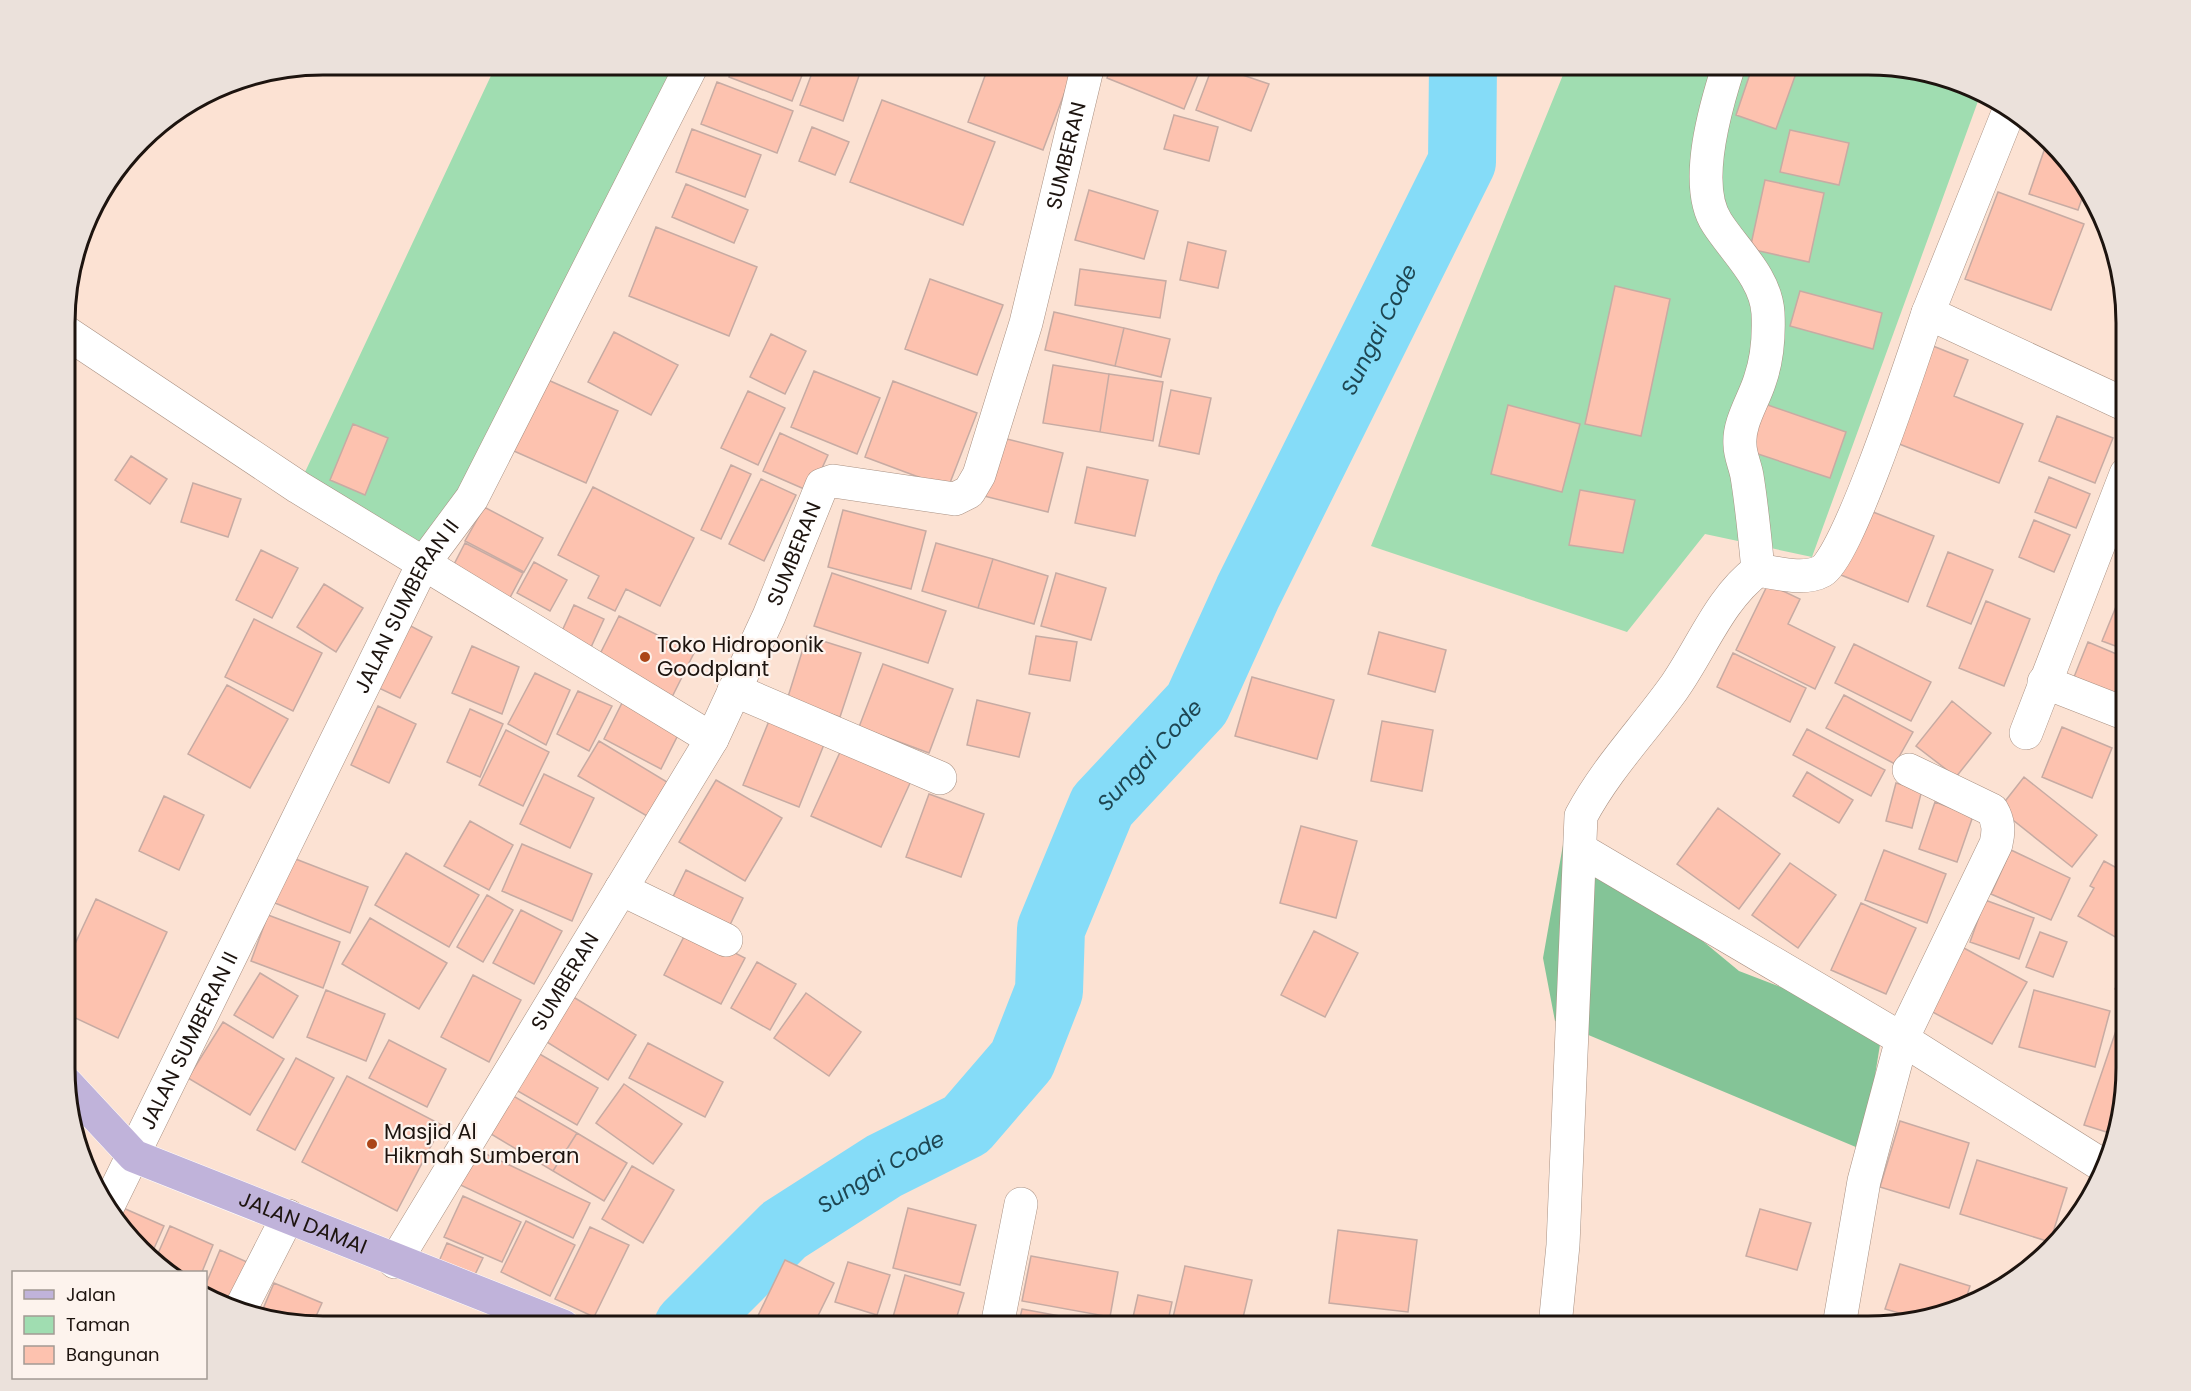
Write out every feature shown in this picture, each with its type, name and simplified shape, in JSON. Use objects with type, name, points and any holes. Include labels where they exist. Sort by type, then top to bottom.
[{"type":"main road","name":"JALAN DAMAI","points":[[77,1094],[134,1156],[288,1216],[395,1262],[537,1316]]},
{"type":"street","name":"JALAN SUMBERAN II","points":[[112,1198],[423,564],[472,498],[686,75]]},
{"type":"street","name":"SUMBERAN","points":[[395,1262],[712,739],[769,616],[822,485],[833,481],[956,500],[969,492],[979,476],[1026,323],[1085,75]]},
{"type":"street","points":[[1726,75],[1717,102],[1707,163],[1709,204],[1716,222],[1755,276],[1768,310],[1768,337],[1761,379],[1746,414],[1739,444],[1751,502],[1758,570]]},
{"type":"street","points":[[1556,1316],[1563,1245],[1581,816],[1597,785],[1674,688],[1740,584],[1758,570],[1800,576],[1815,575],[1825,570],[1856,514],[1929,314],[2006,117]]},
{"type":"street","points":[[1929,314],[2116,400]]},
{"type":"street","points":[[75,338],[298,487],[712,739]]},
{"type":"street","points":[[2026,733],[2116,499]]},
{"type":"street","points":[[2044,682],[2116,710]]},
{"type":"street","points":[[734,690],[940,778]]},
{"type":"street","points":[[1841,1316],[1864,1181],[1902,1039],[1996,844],[1998,832],[1998,821],[1992,810],[1909,770]]},
{"type":"street","points":[[1581,850],[1902,1039],[2097,1162]]},
{"type":"street","points":[[621,889],[726,940]]},
{"type":"street","points":[[999,1316],[1021,1204]]},
{"type":"street","points":[[244,1303],[288,1216]]},
{"type":"green space","points":[[491,75],[684,75],[423,564],[298,487]]},
{"type":"green space","points":[[1563,75],[1868,75],[1900,77],[1932,83],[1978,101],[1812,557],[1705,534],[1627,632],[1371,546]]},
{"type":"green space","points":[[1566,828],[1739,971],[1883,1026],[1863,1150],[1555,1021],[1543,958]]},
{"type":"building","points":[[730,75],[802,75],[792,101],[729,77]]},
{"type":"building","points":[[811,75],[859,75],[843,121],[800,105]]},
{"type":"building","points":[[985,75],[1071,75],[1043,150],[968,122]]},
{"type":"building","points":[[1108,75],[1198,75],[1184,109],[1107,78]]},
{"type":"building","points":[[1209,75],[1242,75],[1269,84],[1251,131],[1196,110]]},
{"type":"building","points":[[1750,75],[1795,75],[1776,129],[1736,115]]},
{"type":"building","points":[[717,82],[793,111],[777,153],[701,124]]},
{"type":"building","points":[[882,100],[995,142],[963,225],[850,182]]},
{"type":"building","points":[[1174,115],[1218,127],[1209,161],[1164,149]]},
{"type":"building","points":[[812,127],[849,142],[835,175],[799,161]]},
{"type":"building","points":[[692,129],[761,155],[745,197],[676,172]]},
{"type":"building","points":[[1790,130],[1849,143],[1839,185],[1780,172]]},
{"type":"building","points":[[2044,150],[2065,172],[2082,198],[2078,210],[2029,194]]},
{"type":"building","points":[[1765,180],[1824,193],[1809,262],[1750,249]]},
{"type":"building","points":[[686,184],[748,210],[734,243],[672,217]]},
{"type":"building","points":[[1089,190],[1158,211],[1144,259],[1075,240]]},
{"type":"building","points":[[1998,192],[2084,224],[2051,310],[1965,279]]},
{"type":"building","points":[[656,227],[757,267],[729,336],[629,296]]},
{"type":"building","points":[[1188,242],[1226,251],[1218,288],[1180,280]]},
{"type":"building","points":[[1080,269],[1166,281],[1160,318],[1075,305]]},
{"type":"building","points":[[930,279],[1003,305],[977,375],[905,349]]},
{"type":"building","points":[[1615,286],[1670,299],[1641,436],[1585,424]]},
{"type":"building","points":[[1800,291],[1882,313],[1873,349],[1790,326]]},
{"type":"building","points":[[1054,312],[1124,328],[1115,366],[1045,350]]},
{"type":"building","points":[[1124,328],[1170,339],[1161,377],[1115,366]]},
{"type":"building","points":[[614,332],[678,365],[651,415],[588,382]]},
{"type":"building","points":[[771,334],[806,351],[785,394],[750,377]]},
{"type":"building","points":[[1928,344],[1968,360],[1954,396],[2023,424],[1999,483],[1889,440]]},
{"type":"building","points":[[1053,365],[1109,374],[1100,432],[1043,423]]},
{"type":"building","points":[[814,371],[880,398],[857,454],[791,427]]},
{"type":"building","points":[[1109,374],[1163,382],[1153,441],[1100,432]]},
{"type":"building","points":[[539,376],[618,411],[586,483],[507,448]]},
{"type":"building","points":[[893,381],[977,413],[948,488],[865,457]]},
{"type":"building","points":[[1171,390],[1211,398],[1199,454],[1159,446]]},
{"type":"building","points":[[748,391],[785,408],[758,465],[721,448]]},
{"type":"building","points":[[1762,403],[1846,432],[1830,478],[1746,450]]},
{"type":"building","points":[[1508,405],[1580,424],[1562,492],[1491,474]]},
{"type":"building","points":[[2057,416],[2113,438],[2095,483],[2039,461]]},
{"type":"building","points":[[353,424],[388,438],[365,495],[330,480]]},
{"type":"building","points":[[780,433],[828,455],[811,492],[763,471]]},
{"type":"building","points":[[999,437],[1063,453],[1048,512],[984,496]]},
{"type":"building","points":[[131,456],[167,479],[150,504],[115,480]]},
{"type":"building","points":[[731,465],[751,474],[721,539],[701,530]]},
{"type":"building","points":[[1087,467],[1148,480],[1135,536],[1075,523]]},
{"type":"building","points":[[2049,477],[2090,494],[2076,528],[2035,512]]},
{"type":"building","points":[[761,479],[796,495],[764,561],[729,544]]},
{"type":"building","points":[[193,483],[241,499],[228,537],[181,522]]},
{"type":"building","points":[[593,487],[694,538],[660,606],[626,589],[615,611],[588,598],[599,576],[558,555]]},
{"type":"building","points":[[1580,490],[1635,500],[1623,553],[1569,545]]},
{"type":"building","points":[[484,507],[543,538],[524,572],[465,541]]},
{"type":"building","points":[[843,510],[926,531],[911,589],[828,567]]},
{"type":"building","points":[[1868,510],[1934,536],[1908,602],[1841,575]]},
{"type":"building","points":[[2034,520],[2070,535],[2054,572],[2019,557]]},
{"type":"building","points":[[465,543],[523,573],[505,607],[448,576]]},
{"type":"building","points":[[936,543],[993,559],[978,608],[922,591]]},
{"type":"building","points":[[261,550],[298,568],[272,618],[236,600]]},
{"type":"building","points":[[1948,552],[1993,570],[1971,624],[1927,606]]},
{"type":"building","points":[[993,559],[1048,576],[1034,624],[978,608]]},
{"type":"building","points":[[534,562],[567,580],[550,611],[517,593]]},
{"type":"building","points":[[832,573],[946,611],[928,663],[814,626]]},
{"type":"building","points":[[1056,573],[1106,588],[1091,640],[1041,626]]},
{"type":"building","points":[[324,584],[363,608],[336,652],[297,627]]},
{"type":"building","points":[[1768,584],[1800,599],[1788,624],[1835,647],[1815,689],[1736,650]]},
{"type":"building","points":[[1986,601],[2030,619],[2004,686],[1959,668]]},
{"type":"building","points":[[574,605],[604,619],[586,658],[556,644]]},
{"type":"building","points":[[2116,607],[2116,646],[2102,641]]},
{"type":"building","name":"Toko Hidroponik Goodplant","points":[[619,616],[694,653],[672,697],[597,660]]},
{"type":"building","points":[[254,619],[322,653],[293,711],[225,677]]},
{"type":"building","points":[[399,620],[432,637],[400,698],[366,682]]},
{"type":"building","points":[[1379,632],[1446,650],[1435,692],[1368,674]]},
{"type":"building","points":[[807,636],[861,653],[840,717],[787,700]]},
{"type":"building","points":[[1036,636],[1077,642],[1070,681],[1029,674]]},
{"type":"building","points":[[2088,642],[2116,654],[2116,694],[2074,677]]},
{"type":"building","points":[[1854,644],[1931,682],[1911,721],[1835,683]]},
{"type":"building","points":[[472,646],[519,667],[502,714],[452,693]]},
{"type":"building","points":[[1733,653],[1806,688],[1790,722],[1717,687]]},
{"type":"building","points":[[883,664],[953,689],[929,753],[859,727]]},
{"type":"building","points":[[535,673],[570,690],[546,745],[508,724]]},
{"type":"building","points":[[1252,677],[1334,700],[1317,759],[1235,736]]},
{"type":"building","points":[[227,685],[288,719],[250,788],[188,754]]},
{"type":"building","points":[[578,691],[612,706],[589,751],[557,734]]},
{"type":"building","points":[[1844,695],[1913,732],[1895,764],[1826,728]]},
{"type":"building","points":[[977,700],[1030,713],[1019,757],[967,745]]},
{"type":"building","points":[[623,701],[680,731],[661,769],[604,739]]},
{"type":"building","points":[[1952,701],[1991,733],[1956,777],[1916,746]]},
{"type":"building","points":[[378,706],[416,724],[389,783],[351,765]]},
{"type":"building","points":[[470,709],[503,724],[480,777],[447,762]]},
{"type":"building","points":[[769,721],[825,742],[799,807],[743,785]]},
{"type":"building","points":[[1382,721],[1433,730],[1422,791],[1371,781]]},
{"type":"building","points":[[2062,727],[2112,748],[2092,798],[2042,777]]},
{"type":"building","points":[[1807,729],[1885,770],[1871,796],[1793,755]]},
{"type":"building","points":[[506,730],[549,752],[523,806],[479,785]]},
{"type":"building","points":[[599,741],[667,782],[647,816],[578,776]]},
{"type":"building","points":[[841,750],[911,781],[881,847],[811,816]]},
{"type":"building","points":[[1807,772],[1853,800],[1839,823],[1793,796]]},
{"type":"building","points":[[544,774],[594,798],[570,848],[520,824]]},
{"type":"building","points":[[2024,777],[2097,835],[2072,867],[1999,809]]},
{"type":"building","points":[[716,780],[782,818],[745,881],[679,842]]},
{"type":"building","points":[[1896,783],[1922,790],[1912,828],[1886,821]]},
{"type":"building","points":[[929,794],[984,814],[961,877],[906,857]]},
{"type":"building","points":[[164,796],[204,815],[179,870],[139,851]]},
{"type":"building","points":[[1935,802],[1973,816],[1957,862],[1919,849]]},
{"type":"building","points":[[1718,808],[1780,854],[1739,909],[1677,864]]},
{"type":"building","points":[[470,821],[513,845],[489,890],[444,866]]},
{"type":"building","points":[[1301,826],[1357,841],[1336,918],[1280,903]]},
{"type":"building","points":[[522,844],[592,874],[572,921],[502,891]]},
{"type":"building","points":[[1884,850],[1946,874],[1927,923],[1865,900]]},
{"type":"building","points":[[2011,850],[2070,878],[2051,920],[1991,894]]},
{"type":"building","points":[[406,853],[479,895],[449,947],[375,905]]},
{"type":"building","points":[[293,858],[368,887],[350,933],[275,903]]},
{"type":"building","points":[[2104,861],[2116,868],[2116,937],[2078,916],[2094,888],[2090,886]]},
{"type":"building","points":[[1790,863],[1836,895],[1798,948],[1752,915]]},
{"type":"building","points":[[686,870],[743,898],[726,933],[669,905]]},
{"type":"building","points":[[487,895],[513,910],[483,962],[457,947]]},
{"type":"building","points":[[96,899],[167,932],[118,1038],[75,1018],[75,944]]},
{"type":"building","points":[[1985,900],[2034,918],[2019,959],[1970,942]]},
{"type":"building","points":[[1861,903],[1916,928],[1886,994],[1831,970]]},
{"type":"building","points":[[521,910],[562,931],[534,984],[493,963]]},
{"type":"building","points":[[268,915],[340,942],[323,988],[251,961]]},
{"type":"building","points":[[370,918],[447,963],[419,1009],[342,964]]},
{"type":"building","points":[[688,929],[745,958],[721,1004],[664,975]]},
{"type":"building","points":[[1314,931],[1358,953],[1325,1017],[1281,995]]},
{"type":"building","points":[[2040,932],[2067,942],[2053,977],[2026,967]]},
{"type":"building","points":[[1962,947],[2027,982],[1992,1044],[1927,1009]]},
{"type":"building","points":[[757,962],[796,984],[770,1030],[731,1008]]},
{"type":"building","points":[[260,973],[298,996],[273,1038],[234,1015]]},
{"type":"building","points":[[473,975],[521,1000],[489,1062],[441,1037]]},
{"type":"building","points":[[326,990],[385,1014],[366,1061],[307,1037]]},
{"type":"building","points":[[2034,990],[2110,1011],[2095,1067],[2019,1047]]},
{"type":"building","points":[[806,993],[861,1032],[829,1076],[774,1038]]},
{"type":"building","points":[[570,995],[636,1035],[608,1080],[542,1039]]},
{"type":"building","points":[[223,1022],[284,1059],[250,1115],[188,1078]]},
{"type":"building","points":[[2116,1031],[2114,1100],[2108,1132],[2084,1125]]},
{"type":"building","points":[[389,1040],[446,1069],[427,1107],[369,1078]]},
{"type":"building","points":[[648,1043],[723,1082],[705,1117],[629,1078]]},
{"type":"building","points":[[531,1049],[598,1088],[577,1125],[509,1086]]},
{"type":"building","points":[[296,1058],[334,1078],[295,1150],[257,1130]]},
{"type":"building","name":"Masjid Al Hikmah Sumberan","points":[[347,1076],[442,1125],[397,1211],[302,1162]]},
{"type":"building","points":[[624,1084],[682,1124],[653,1164],[596,1123]]},
{"type":"building","points":[[508,1093],[577,1133],[553,1171],[486,1131]]},
{"type":"building","points":[[1900,1121],[1969,1143],[1949,1208],[1880,1187]]},
{"type":"building","points":[[577,1133],[627,1163],[604,1201],[553,1171]]},
{"type":"building","points":[[471,1147],[590,1203],[573,1238],[454,1182]]},
{"type":"building","points":[[1977,1160],[2067,1188],[2053,1232],[2045,1241],[1960,1214]]},
{"type":"building","points":[[632,1166],[674,1190],[643,1243],[602,1219]]},
{"type":"building","points":[[463,1196],[521,1222],[502,1262],[444,1237]]},
{"type":"building","points":[[121,1207],[164,1226],[154,1248],[126,1219],[120,1210]]},
{"type":"building","points":[[908,1208],[976,1225],[960,1285],[893,1268]]},
{"type":"building","points":[[1760,1209],[1811,1223],[1797,1270],[1746,1256]]},
{"type":"building","points":[[526,1221],[575,1245],[550,1296],[501,1272]]},
{"type":"building","points":[[170,1226],[213,1245],[202,1271],[181,1271],[158,1253]]},
{"type":"building","points":[[590,1227],[629,1245],[594,1316],[555,1299]]},
{"type":"building","points":[[1338,1230],[1417,1240],[1408,1312],[1329,1303]]},
{"type":"building","points":[[447,1243],[483,1258],[471,1283],[436,1268]]},
{"type":"building","points":[[220,1250],[256,1266],[241,1302],[207,1287]]},
{"type":"building","points":[[1031,1256],[1118,1272],[1110,1316],[1022,1301]]},
{"type":"building","points":[[785,1260],[834,1283],[818,1316],[758,1316]]},
{"type":"building","points":[[848,1262],[890,1275],[877,1315],[835,1302]]},
{"type":"building","points":[[1900,1264],[1970,1286],[1967,1295],[1932,1308],[1902,1314],[1885,1309]]},
{"type":"building","points":[[1185,1266],[1252,1280],[1243,1316],[1173,1316]]},
{"type":"building","points":[[905,1275],[964,1293],[957,1316],[893,1316]]},
{"type":"building","points":[[274,1283],[322,1303],[316,1316],[263,1309]]},
{"type":"building","points":[[1138,1295],[1172,1302],[1169,1316],[1133,1316]]},
{"type":"building","points":[[1022,1309],[1060,1316],[1020,1316]]},
{"type":"waterway","name":"Sungai Code","points":[[698,1316],[784,1230],[884,1166],[966,1125],[1022,1060],[1049,991],[1051,929],[1102,806],[1197,704],[1248,592],[1462,162],[1463,75]]},
{"type":"place","name":"Toko Hidroponik Goodplant","points":[[645,657]]},
{"type":"place","name":"Masjid Al Hikmah Sumberan","points":[[372,1144]]}]
